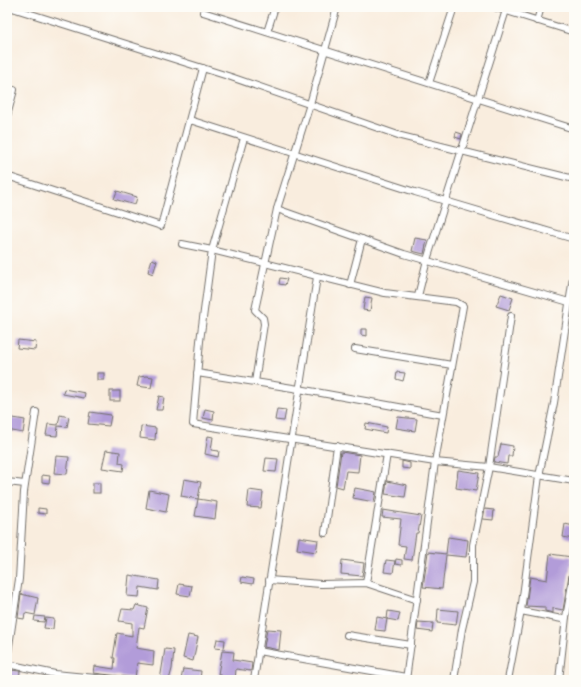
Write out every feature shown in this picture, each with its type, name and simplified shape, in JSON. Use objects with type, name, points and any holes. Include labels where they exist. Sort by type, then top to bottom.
[{"type":"street","points":[[9,7],[203,68],[402,136],[574,179]]},
{"type":"street","points":[[268,32],[275,7]]},
{"type":"street","points":[[255,382],[264,324],[262,318],[255,310],[265,262],[277,209],[310,104],[337,7]]},
{"type":"street","points":[[429,83],[454,7]]},
{"type":"street","points":[[494,7],[506,9],[537,21],[574,32]]},
{"type":"street","points":[[537,21],[541,7]]},
{"type":"street","points":[[418,296],[427,260],[506,9]]},
{"type":"street","points":[[203,12],[574,129]]},
{"type":"street","points":[[7,176],[161,226],[203,68]]},
{"type":"street","points":[[7,116],[14,90]]},
{"type":"street","points":[[190,120],[294,154],[574,239]]},
{"type":"street","points":[[244,138],[212,250],[197,373],[193,424],[291,438],[435,462],[489,467],[574,481]]},
{"type":"street","points":[[277,209],[427,260],[569,302]]},
{"type":"street","points":[[350,285],[362,239]]},
{"type":"street","points":[[182,244],[265,262],[317,277],[386,293],[456,302],[463,306],[435,462],[406,678],[258,651]]},
{"type":"street","points":[[508,680],[521,612],[539,476],[571,313],[569,302],[574,271]]},
{"type":"street","points":[[254,680],[317,277]]},
{"type":"street","points":[[454,680],[462,629],[473,582],[473,545],[489,467],[511,316]]},
{"type":"street","points":[[355,349],[452,365]]},
{"type":"street","points":[[197,373],[299,389],[444,415]]},
{"type":"street","points":[[7,659],[19,579],[25,484],[36,412]]},
{"type":"street","points":[[325,533],[337,446]]},
{"type":"street","points":[[366,583],[387,454]]},
{"type":"street","points":[[7,482],[25,484]]},
{"type":"street","points":[[559,680],[566,617],[574,573]]},
{"type":"street","points":[[270,580],[321,584],[366,583],[417,600]]},
{"type":"street","points":[[521,612],[562,619],[566,617]]},
{"type":"street","points":[[347,635],[411,645]]},
{"type":"street","points":[[7,664],[54,677],[116,680]]},
{"type":"building","points":[[456,132],[462,134],[461,139],[455,137]]},
{"type":"building","points":[[117,191],[137,197],[135,205],[114,199]]},
{"type":"building","points":[[415,238],[427,240],[424,254],[412,251]]},
{"type":"building","points":[[152,259],[157,261],[153,274],[148,272]]},
{"type":"building","points":[[280,278],[287,279],[285,285],[279,284]]},
{"type":"building","points":[[501,294],[513,298],[509,310],[496,306]]},
{"type":"building","points":[[365,297],[372,298],[370,311],[363,310]]},
{"type":"building","points":[[361,329],[367,329],[367,336],[361,335]]},
{"type":"building","points":[[18,340],[36,342],[35,350],[17,348]]},
{"type":"building","points":[[397,372],[405,373],[403,381],[396,379]]},
{"type":"building","points":[[97,373],[104,373],[104,380],[97,380]]},
{"type":"building","points":[[139,377],[153,377],[151,388],[137,386]]},
{"type":"building","points":[[64,389],[85,393],[84,398],[63,394]]},
{"type":"building","points":[[110,391],[120,391],[120,401],[110,401]]},
{"type":"building","points":[[159,396],[164,397],[162,410],[156,410]]},
{"type":"building","points":[[205,409],[214,411],[213,420],[203,418]]},
{"type":"building","points":[[277,409],[286,410],[284,421],[275,420]]},
{"type":"building","points":[[90,412],[111,415],[109,426],[88,424]]},
{"type":"building","points":[[60,415],[69,417],[67,427],[58,426],[57,436],[46,435],[48,424],[58,425]]},
{"type":"building","points":[[7,417],[25,420],[23,433],[7,430]]},
{"type":"building","points":[[398,417],[417,419],[415,431],[396,428]]},
{"type":"building","points":[[366,423],[387,427],[386,433],[365,429]]},
{"type":"building","points":[[141,426],[156,428],[155,440],[140,438]]},
{"type":"building","points":[[208,436],[213,437],[211,450],[219,451],[218,457],[205,454]]},
{"type":"building","points":[[501,444],[513,446],[512,456],[508,456],[507,464],[494,462],[495,457],[498,457]]},
{"type":"building","points":[[106,450],[120,452],[119,463],[124,464],[123,471],[102,468]]},
{"type":"building","points":[[341,452],[360,455],[358,472],[346,471],[343,488],[336,486]]},
{"type":"building","points":[[56,456],[69,457],[67,474],[54,473]]},
{"type":"building","points":[[266,458],[278,459],[276,472],[264,471]]},
{"type":"building","points":[[402,461],[410,463],[410,469],[402,468]]},
{"type":"building","points":[[458,470],[479,473],[476,491],[456,488]]},
{"type":"building","points":[[42,475],[50,476],[49,483],[42,482]]},
{"type":"building","points":[[184,479],[201,482],[198,499],[181,496]]},
{"type":"building","points":[[387,481],[407,485],[405,497],[385,494]]},
{"type":"building","points":[[93,483],[100,483],[100,493],[93,493]]},
{"type":"building","points":[[355,488],[376,492],[374,502],[353,498]]},
{"type":"building","points":[[149,490],[169,494],[166,512],[146,508]]},
{"type":"building","points":[[249,490],[263,492],[261,508],[247,507]]},
{"type":"building","points":[[198,499],[217,502],[215,519],[195,516]]},
{"type":"building","points":[[38,508],[46,509],[46,514],[38,513]]},
{"type":"building","points":[[485,509],[494,510],[493,520],[483,519]]},
{"type":"building","points":[[383,510],[421,516],[418,533],[416,533],[412,560],[404,559],[406,546],[398,545],[401,519],[382,517]]},
{"type":"building","points":[[565,524],[574,526],[573,539],[563,537]]},
{"type":"building","points":[[299,537],[318,540],[316,552],[297,549]]},
{"type":"building","points":[[448,537],[468,540],[466,557],[446,555],[442,589],[423,587],[428,552],[446,554]]},
{"type":"building","points":[[550,554],[572,557],[563,610],[553,608],[553,613],[545,611],[545,607],[526,606],[530,577],[547,580]]},
{"type":"building","points":[[396,559],[402,560],[402,565],[395,564]]},
{"type":"building","points":[[342,560],[364,563],[362,576],[341,574]]},
{"type":"building","points":[[386,560],[395,561],[393,573],[384,572]]},
{"type":"building","points":[[129,575],[159,580],[158,590],[140,587],[139,597],[127,596]]},
{"type":"building","points":[[242,577],[254,579],[253,584],[241,582]]},
{"type":"building","points":[[179,584],[192,586],[190,596],[177,594]]},
{"type":"building","points":[[21,594],[38,598],[35,615],[25,613],[24,619],[18,618]]},
{"type":"building","points":[[136,605],[148,608],[144,628],[139,627],[136,648],[154,651],[153,665],[137,663],[135,678],[94,673],[95,666],[114,669],[115,658],[113,658],[117,633],[132,636],[132,623],[119,621],[122,609],[134,610]]},
{"type":"building","points":[[438,609],[458,611],[456,625],[437,623]]},
{"type":"building","points":[[388,611],[400,613],[398,621],[387,619]]},
{"type":"building","points":[[35,616],[45,617],[44,622],[34,621]]},
{"type":"building","points":[[377,617],[387,619],[385,631],[375,630]]},
{"type":"building","points":[[46,618],[54,619],[53,629],[44,628]]},
{"type":"building","points":[[418,622],[433,623],[432,632],[417,630]]},
{"type":"building","points":[[267,629],[281,630],[279,650],[264,647]]},
{"type":"building","points":[[188,635],[198,637],[193,661],[183,658]]},
{"type":"building","points":[[217,639],[225,640],[224,649],[215,648]]},
{"type":"building","points":[[165,649],[174,650],[172,669],[169,680],[160,680]]},
{"type":"building","points":[[222,651],[234,652],[233,660],[252,663],[251,671],[236,669],[235,680],[219,680],[220,674],[218,674]]},
{"type":"building","points":[[183,669],[201,671],[200,680],[181,680]]},
{"type":"building","points":[[10,670],[20,671],[19,680],[9,680]]}]
